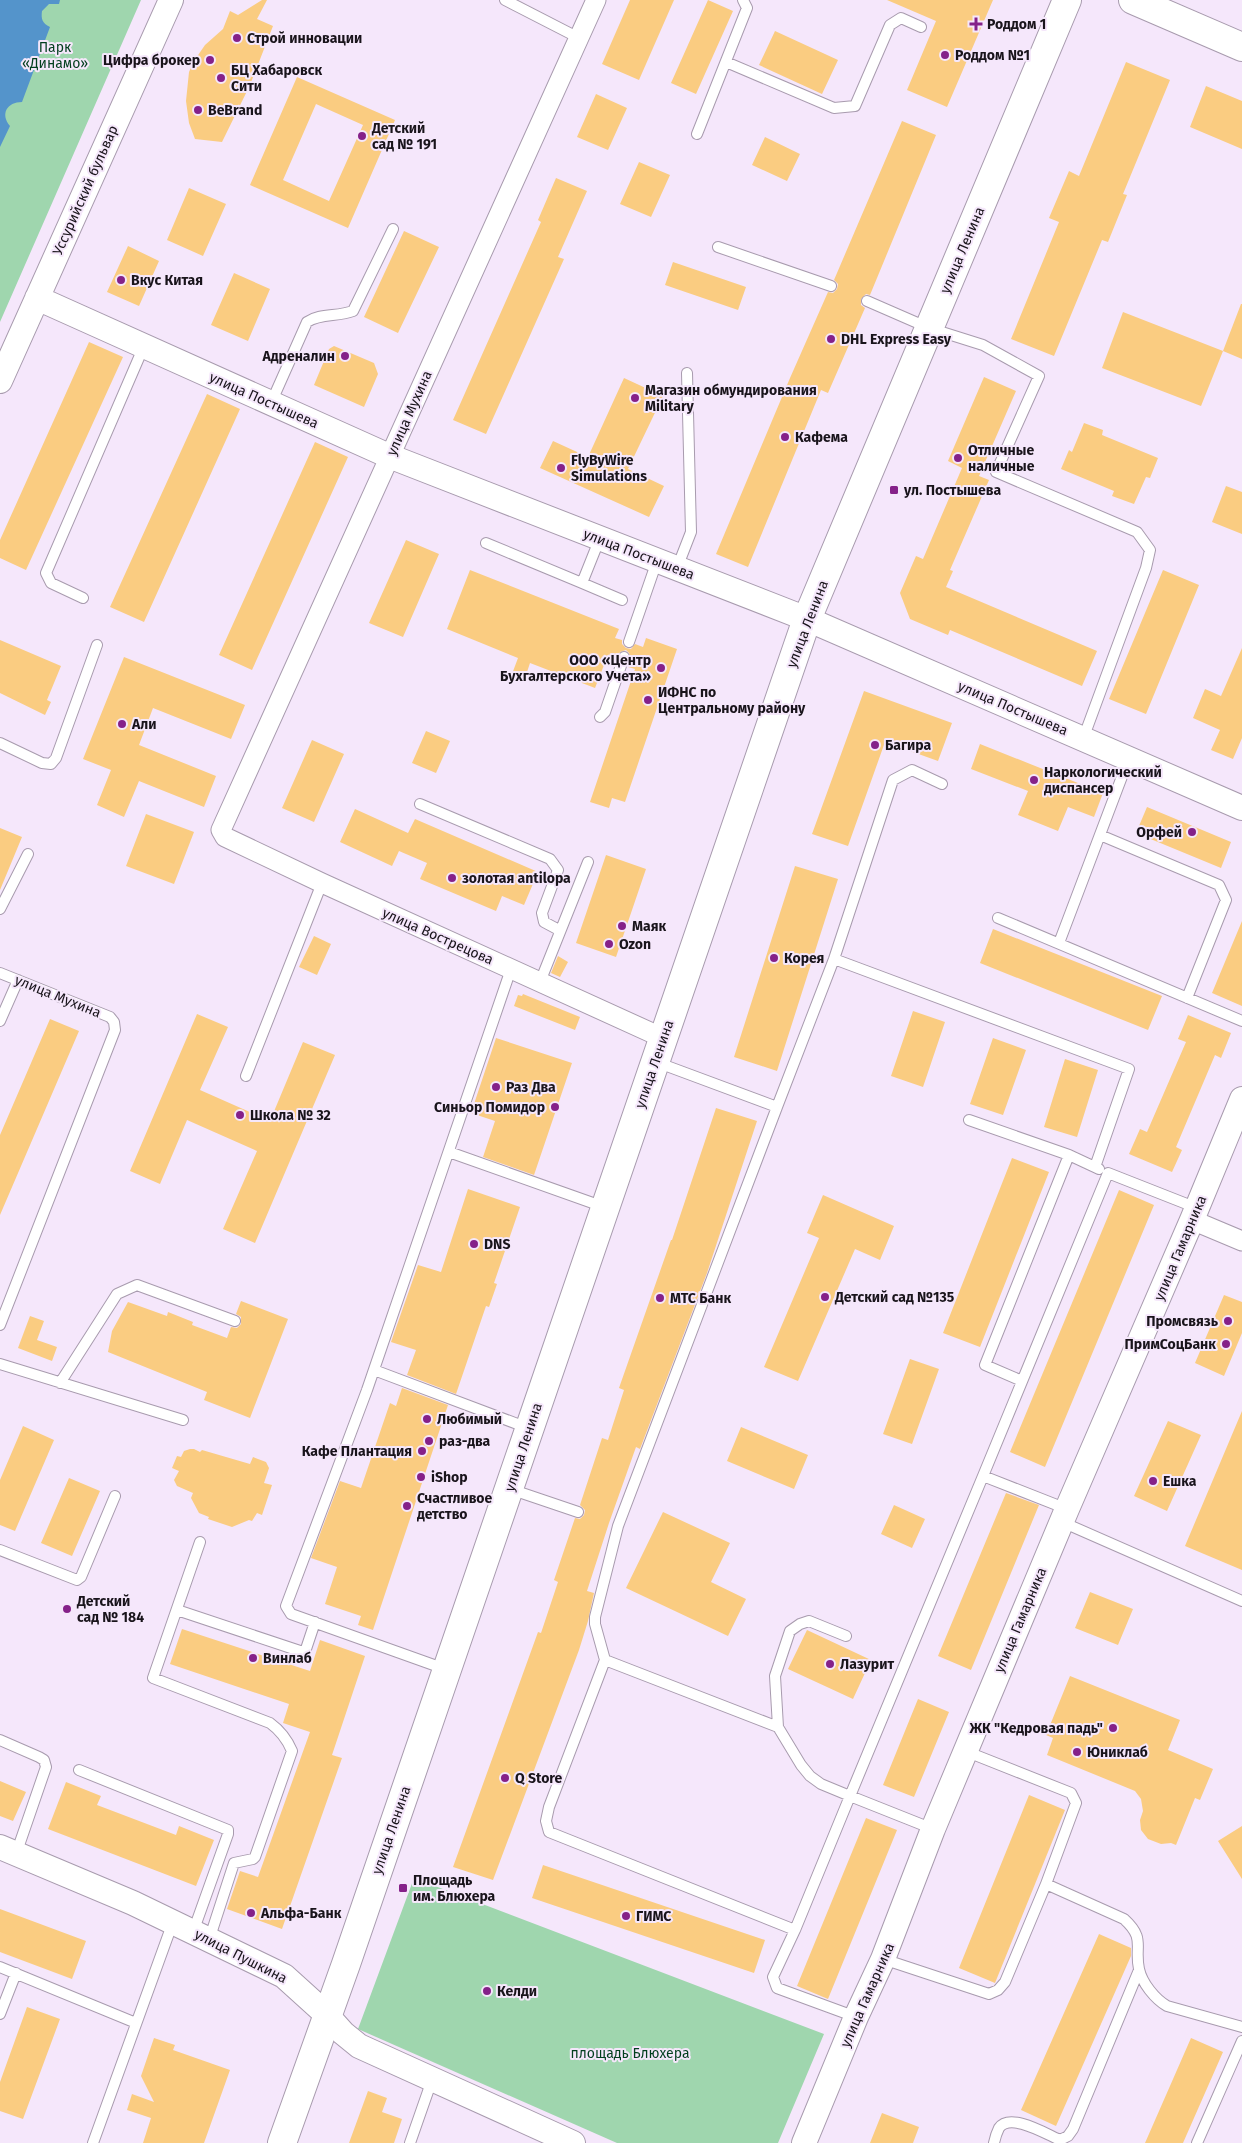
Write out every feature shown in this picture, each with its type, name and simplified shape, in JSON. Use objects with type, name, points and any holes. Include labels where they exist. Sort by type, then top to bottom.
[{"type":"main road","name":"улица Ленина","points":[[282,2143],[326,2014],[346,1964],[509,1489],[528,1428],[807,619],[1067,0]]},
{"type":"main road","points":[[1133,0],[1242,47]]},
{"type":"street","name":"Уссурийский бульвар","points":[[0,381],[171,0]]},
{"type":"street","name":"улица Мухина","points":[[222,826],[596,0]]},
{"type":"street","name":"улица Постышева","points":[[37,298],[389,456],[807,619],[1242,808]]},
{"type":"street","name":"улица Вострецова","points":[[222,826],[221,830],[224,837],[322,884],[540,982],[659,1050]]},
{"type":"street","name":"улица Гамарника","points":[[804,2143],[856,2017],[883,1960],[933,1829],[1064,1516],[1195,1214],[1236,1131],[1242,1099]]},
{"type":"street","points":[[1195,1214],[1242,1241]]},
{"type":"street","name":"улица Пушкина","points":[[5,1851],[133,1903],[284,1976],[326,2014],[343,2033],[360,2046],[573,2143]]},
{"type":"lane","points":[[505,0],[578,38]]},
{"type":"lane","points":[[697,134],[747,8],[743,0]]},
{"type":"lane","points":[[726,62],[834,108],[855,106],[890,25],[901,18],[921,27]]},
{"type":"lane","points":[[271,403],[306,322],[313,317],[346,314],[353,311],[393,229]]},
{"type":"lane","points":[[718,247],[831,286]]},
{"type":"lane","points":[[868,301],[929,328],[983,345],[1039,376],[996,472],[1137,532],[1150,550],[1146,568],[1083,739]]},
{"type":"lane","points":[[83,598],[51,583],[46,574],[144,346]]},
{"type":"lane","points":[[629,642],[667,565],[691,532],[687,373]]},
{"type":"lane","points":[[582,583],[600,538]]},
{"type":"lane","points":[[486,543],[622,600]]},
{"type":"lane","points":[[0,743],[42,763],[51,764],[56,758],[97,645]]},
{"type":"lane","points":[[600,717],[605,712],[624,657]]},
{"type":"lane","points":[[1059,943],[1129,758]]},
{"type":"lane","points":[[795,1930],[549,1832],[546,1821],[549,1807],[605,1660],[595,1624],[595,1617],[614,1525],[834,959],[893,780],[912,770],[942,784]]},
{"type":"lane","points":[[420,804],[550,859],[555,863],[558,870],[542,913],[544,922],[559,930]]},
{"type":"lane","points":[[1100,835],[1219,885],[1226,900],[1187,998]]},
{"type":"lane","points":[[0,909],[28,854]]},
{"type":"lane","points":[[540,982],[559,930],[588,862]]},
{"type":"lane","points":[[246,1076],[322,884]]},
{"type":"lane","points":[[998,918],[1242,1021]]},
{"type":"lane","points":[[834,959],[1129,1069],[1095,1167]]},
{"type":"lane","points":[[446,1669],[291,1614],[286,1606],[374,1370],[511,969]]},
{"type":"lane","name":"улица Мухина","points":[[0,973],[110,1017],[114,1022],[115,1030],[0,1325]]},
{"type":"lane","points":[[0,1021],[18,980]]},
{"type":"lane","points":[[659,1050],[777,1107]]},
{"type":"lane","points":[[969,1120],[1069,1155],[1195,1214]]},
{"type":"lane","points":[[449,1152],[604,1207]]},
{"type":"lane","points":[[1022,1380],[985,1365],[1069,1155]]},
{"type":"lane","points":[[856,2017],[777,1988],[773,1977],[795,1930],[1108,1173]]},
{"type":"lane","points":[[60,1383],[117,1294],[137,1285],[235,1321]]},
{"type":"lane","points":[[0,1364],[183,1420]]},
{"type":"lane","points":[[374,1370],[528,1428]]},
{"type":"lane","points":[[983,1476],[1242,1601]]},
{"type":"lane","points":[[509,1489],[578,1512]]},
{"type":"lane","points":[[0,1550],[71,1580],[76,1580],[81,1577],[114,1496]]},
{"type":"lane","points":[[93,2143],[136,2023],[234,1863],[251,1860],[255,1857],[292,1751],[280,1731],[270,1723],[154,1680],[153,1676],[200,1542]]},
{"type":"lane","points":[[177,1610],[303,1652],[306,1649],[315,1622]]},
{"type":"lane","points":[[846,1636],[809,1621],[800,1624],[790,1632],[775,1676],[778,1727],[800,1764],[810,1776],[821,1784],[933,1829]]},
{"type":"lane","points":[[605,1660],[778,1727]]},
{"type":"lane","points":[[0,1740],[39,1757],[44,1760],[46,1767],[5,1851]]},
{"type":"lane","points":[[883,1960],[988,1994],[998,1990],[1005,1982],[1046,1884],[1076,1803],[1075,1798],[1071,1794],[965,1751]]},
{"type":"lane","points":[[79,1770],[228,1830],[192,1931]]},
{"type":"lane","points":[[994,2143],[1000,2127],[1010,2121],[1020,2122],[1060,2140],[1068,2136],[1073,2130],[1139,1970],[1138,1937],[1132,1926],[1124,1919],[1046,1884]]},
{"type":"lane","points":[[0,1967],[136,2023]]},
{"type":"lane","points":[[1139,1970],[1151,1992],[1167,2006],[1242,2027]]},
{"type":"lane","points":[[0,2014],[16,1973]]},
{"type":"lane","points":[[1197,2143],[1242,2041]]},
{"type":"lane","points":[[410,2143],[432,2080]]},
{"type":"green space","name":"Парк «Динамо»","points":[[0,0],[141,0],[0,322]]},
{"type":"green space","name":"площадь Блюхера","points":[[414,1878],[824,2034],[778,2143],[617,2143],[358,2029]]},
{"type":"water","points":[[0,0],[60,0],[59,4],[49,4],[42,11],[45,24],[50,27],[22,102],[12,104],[5,113],[10,126],[0,147]]},
{"type":"building","name":"БЦ Хабаровск Сити","points":[[262,0],[267,0],[257,19],[273,26],[250,85],[222,142],[195,139],[189,123],[186,101],[189,72],[194,61],[205,45],[223,29],[230,11],[238,15]]},
{"type":"building","points":[[630,0],[674,0],[639,80],[602,64]]},
{"type":"building","points":[[708,0],[733,11],[696,94],[671,83]]},
{"type":"building","name":"Роддом №1","points":[[887,0],[993,0],[947,107],[907,90],[936,21]]},
{"type":"building","points":[[775,31],[838,60],[822,94],[759,65]]},
{"type":"building","points":[[1126,62],[1170,80],[1123,194],[1127,195],[1108,242],[1102,240],[1054,356],[1011,339],[1059,222],[1049,218],[1069,171],[1079,176]]},
{"type":"building","points":[[297,77],[395,120],[348,228],[250,185]],"holes":[[[316,104],[363,125],[329,201],[283,180]]]},
{"type":"building","points":[[1206,86],[1242,101],[1242,149],[1190,127]]},
{"type":"building","points":[[596,94],[627,108],[608,150],[577,137]]},
{"type":"building","points":[[902,121],[936,135],[870,295],[866,294],[861,299],[861,305],[865,308],[828,393],[821,390],[748,567],[716,554],[828,292],[833,293],[837,289],[838,284],[834,280]]},
{"type":"building","points":[[765,137],[800,154],[787,181],[752,165]]},
{"type":"building","points":[[639,162],[670,175],[651,217],[620,204]]},
{"type":"building","points":[[556,178],[587,191],[558,257],[564,259],[486,434],[453,420],[541,222],[538,220]]},
{"type":"building","points":[[189,188],[226,204],[203,256],[167,240]]},
{"type":"building","points":[[404,231],[439,247],[398,333],[364,317]]},
{"type":"building","points":[[128,246],[159,261],[139,306],[107,292]]},
{"type":"building","points":[[673,262],[746,287],[738,310],[665,285]]},
{"type":"building","points":[[234,273],[270,289],[248,341],[211,325]]},
{"type":"building","points":[[1242,304],[1242,359],[1223,351]]},
{"type":"building","points":[[1123,312],[1223,351],[1201,406],[1102,368]]},
{"type":"building","points":[[89,342],[123,357],[26,570],[0,558],[0,540]]},
{"type":"building","points":[[334,346],[374,363],[378,374],[364,407],[314,385],[329,349]]},
{"type":"building","points":[[984,377],[1016,391],[979,476],[989,480],[950,570],[953,571],[946,587],[1097,651],[1082,686],[950,630],[948,635],[910,619],[900,593],[916,556],[923,559],[962,468],[948,461]]},
{"type":"building","points":[[624,378],[663,396],[628,469],[664,486],[649,517],[540,468],[553,441],[588,457]]},
{"type":"building","points":[[207,394],[240,409],[144,622],[110,607]]},
{"type":"building","points":[[1084,423],[1103,430],[1102,435],[1158,458],[1150,478],[1146,477],[1134,504],[1112,496],[1114,491],[1061,469],[1069,450],[1072,452]]},
{"type":"building","points":[[315,442],[348,457],[252,670],[219,655]]},
{"type":"building","points":[[1226,486],[1242,492],[1242,534],[1212,522]]},
{"type":"building","points":[[406,540],[439,554],[403,637],[369,623]]},
{"type":"building","points":[[470,570],[619,629],[615,638],[622,640],[622,644],[626,648],[631,649],[635,644],[643,647],[646,638],[677,649],[625,802],[612,798],[609,808],[590,802],[635,669],[628,667],[631,659],[629,653],[626,650],[620,652],[615,663],[606,660],[595,688],[530,663],[525,678],[512,674],[518,658],[447,629]]},
{"type":"building","points":[[1163,570],[1199,585],[1146,714],[1109,699]]},
{"type":"building","points":[[0,640],[61,666],[47,700],[51,702],[45,715],[0,693]]},
{"type":"building","points":[[1242,648],[1242,738],[1233,759],[1211,750],[1220,730],[1193,718],[1205,689],[1221,696]]},
{"type":"building","name":"Али","points":[[124,657],[245,705],[231,739],[153,708],[139,745],[216,776],[204,807],[139,781],[124,817],[97,805],[111,770],[83,759]]},
{"type":"building","points":[[864,691],[952,723],[938,761],[885,742],[848,846],[812,834]]},
{"type":"building","points":[[426,731],[450,741],[436,773],[412,763]]},
{"type":"building","points":[[312,740],[344,754],[314,822],[282,808]]},
{"type":"building","name":"Наркологический диспансер","points":[[980,744],[1103,793],[1094,817],[1068,807],[1058,831],[1018,815],[1028,791],[971,769]]},
{"type":"building","points":[[1147,807],[1231,842],[1221,868],[1136,833]]},
{"type":"building","points":[[355,809],[408,833],[415,819],[538,872],[524,905],[502,896],[496,911],[420,879],[427,863],[399,851],[392,866],[340,842]]},
{"type":"building","points":[[146,814],[194,832],[174,884],[126,866]]},
{"type":"building","points":[[0,828],[22,837],[0,890]]},
{"type":"building","points":[[606,855],[646,869],[616,957],[576,943]]},
{"type":"building","points":[[795,866],[838,879],[777,1071],[734,1057]]},
{"type":"building","points":[[1242,921],[1242,1006],[1212,993]]},
{"type":"building","points":[[993,929],[1162,996],[1148,1030],[980,963]]},
{"type":"building","points":[[314,936],[331,944],[317,975],[299,967]]},
{"type":"building","points":[[558,956],[568,962],[560,977],[551,973]]},
{"type":"building","points":[[523,994],[580,1017],[575,1030],[514,1006],[518,995],[522,996]]},
{"type":"building","points":[[913,1011],[945,1022],[923,1087],[891,1076]]},
{"type":"building","points":[[197,1014],[228,1027],[200,1090],[270,1121],[303,1042],[335,1055],[255,1243],[223,1229],[257,1151],[187,1120],[160,1184],[130,1171]]},
{"type":"building","points":[[1188,1015],[1231,1033],[1221,1058],[1215,1055],[1176,1147],[1182,1150],[1172,1172],[1129,1154],[1140,1129],[1147,1132],[1186,1042],[1178,1039]]},
{"type":"building","points":[[50,1019],[79,1031],[0,1215],[0,1135]]},
{"type":"building","points":[[496,1038],[572,1063],[534,1175],[483,1157],[495,1121],[471,1113]]},
{"type":"building","points":[[993,1038],[1026,1050],[1003,1115],[970,1104]]},
{"type":"building","points":[[1065,1059],[1098,1070],[1077,1137],[1044,1127]]},
{"type":"building","points":[[716,1108],[757,1121],[707,1273],[640,1449],[636,1447],[609,1523],[587,1591],[594,1593],[579,1650],[493,1880],[453,1867],[538,1632],[541,1633],[558,1582],[554,1580],[575,1518],[580,1519],[584,1515],[585,1510],[580,1505],[602,1438],[608,1440],[624,1390],[619,1388],[672,1240]]},
{"type":"building","points":[[1012,1158],[1049,1172],[980,1347],[943,1333]]},
{"type":"building","points":[[468,1189],[520,1207],[494,1283],[497,1284],[489,1307],[486,1306],[456,1394],[407,1375],[416,1350],[391,1342],[418,1265],[441,1272]]},
{"type":"building","points":[[1119,1190],[1154,1205],[1045,1467],[1010,1452]]},
{"type":"building","points":[[823,1195],[894,1226],[880,1260],[855,1249],[798,1381],[764,1367],[819,1238],[807,1233]]},
{"type":"building","name":"Промсвязь","points":[[1224,1295],[1242,1302],[1242,1333],[1224,1376],[1195,1363]]},
{"type":"building","points":[[241,1301],[288,1319],[250,1418],[204,1400],[207,1392],[108,1352],[112,1331],[128,1302],[167,1316],[168,1312],[193,1322],[192,1325],[227,1338],[231,1327],[237,1328],[241,1324],[241,1317],[236,1314]]},
{"type":"building","points":[[30,1316],[44,1321],[37,1340],[57,1347],[52,1361],[18,1348]]},
{"type":"building","points":[[910,1359],[939,1369],[912,1444],[883,1434]]},
{"type":"building","points":[[402,1388],[448,1405],[373,1630],[358,1625],[361,1616],[325,1604],[337,1567],[311,1558],[340,1481],[361,1488],[390,1403],[396,1406]]},
{"type":"building","points":[[1242,1411],[1242,1570],[1185,1546]]},
{"type":"building","points":[[1168,1421],[1201,1435],[1167,1511],[1134,1496]]},
{"type":"building","points":[[23,1426],[54,1440],[15,1531],[0,1525],[0,1480]]},
{"type":"building","points":[[741,1427],[808,1455],[794,1489],[727,1461]]},
{"type":"building","points":[[190,1449],[200,1452],[202,1450],[250,1464],[253,1457],[266,1462],[269,1468],[264,1483],[272,1485],[262,1515],[257,1513],[252,1521],[249,1520],[232,1527],[208,1519],[209,1517],[199,1513],[191,1498],[193,1493],[177,1486],[174,1480],[179,1471],[172,1468],[177,1456],[181,1457],[184,1451]]},
{"type":"building","points":[[69,1478],[100,1491],[72,1556],[41,1543]]},
{"type":"building","points":[[1006,1493],[1039,1505],[971,1670],[938,1656]]},
{"type":"building","points":[[894,1505],[925,1519],[912,1548],[881,1534]]},
{"type":"building","points":[[663,1512],[730,1543],[711,1582],[746,1599],[728,1636],[626,1588]]},
{"type":"building","points":[[1090,1592],[1133,1609],[1118,1645],[1075,1628]]},
{"type":"building","points":[[182,1629],[310,1671],[320,1640],[365,1656],[332,1755],[342,1758],[282,1929],[227,1909],[240,1871],[258,1877],[310,1732],[283,1723],[289,1704],[170,1664]]},
{"type":"building","name":"Лазурит","points":[[807,1630],[871,1660],[853,1699],[788,1669]]},
{"type":"building","points":[[1070,1676],[1180,1720],[1168,1750],[1213,1769],[1200,1800],[1195,1798],[1176,1845],[1171,1843],[1161,1844],[1148,1839],[1141,1830],[1140,1820],[1143,1811],[1141,1799],[1135,1791],[1047,1755],[1053,1738],[1046,1735]]},
{"type":"building","points":[[918,1699],[949,1712],[914,1797],[883,1785]]},
{"type":"building","points":[[0,1781],[26,1792],[13,1821],[0,1816]]},
{"type":"building","points":[[66,1782],[101,1796],[97,1805],[176,1835],[179,1826],[214,1840],[196,1886],[48,1829]]},
{"type":"building","points":[[1029,1795],[1065,1810],[995,1983],[959,1968]]},
{"type":"building","points":[[866,1818],[897,1830],[828,1999],[797,1986]]},
{"type":"building","points":[[1242,1826],[1242,1879],[1218,1841]]},
{"type":"building","points":[[543,1865],[765,1940],[754,1973],[532,1898]]},
{"type":"building","points":[[0,1909],[86,1941],[72,1979],[0,1952]]},
{"type":"building","points":[[1099,1934],[1131,1948],[1131,1956],[1056,2126],[1021,2110]]},
{"type":"building","points":[[27,2007],[60,2019],[23,2119],[0,2111],[0,2082]]},
{"type":"building","points":[[154,2038],[175,2045],[173,2050],[230,2070],[204,2143],[143,2143],[151,2118],[127,2110],[132,2094],[154,2102],[141,2076]]},
{"type":"building","points":[[1191,2038],[1223,2052],[1183,2143],[1145,2143]]},
{"type":"building","points":[[368,2091],[387,2098],[382,2112],[402,2119],[394,2143],[349,2143]]},
{"type":"building","points":[[882,2113],[919,2127],[913,2143],[870,2143]]},
{"type":"place","name":"Роддом 1","points":[[976,24]]},
{"type":"place","name":"Строй инновации","points":[[237,38]]},
{"type":"place","name":"Роддом №1","points":[[945,55]]},
{"type":"place","name":"Цифра брокер","points":[[210,60]]},
{"type":"place","name":"БЦ Хабаровск Сити","points":[[221,78]]},
{"type":"place","name":"BeBrand","points":[[198,110]]},
{"type":"place","name":"Детский сад № 191","points":[[362,136]]},
{"type":"place","name":"Вкус Китая","points":[[121,280]]},
{"type":"place","name":"DHL Express Easy","points":[[831,339]]},
{"type":"place","name":"Адреналин","points":[[345,356]]},
{"type":"place","name":"Магазин обмундирования Military","points":[[635,398]]},
{"type":"place","name":"Кафема","points":[[785,437]]},
{"type":"place","name":"Отличные наличные","points":[[958,458]]},
{"type":"place","name":"FlyByWire Simulations","points":[[561,468]]},
{"type":"place","name":"ул. Постышева","points":[[894,490]]},
{"type":"place","name":"ООО «Центр Бухгалтерского Учета»","points":[[661,668]]},
{"type":"place","name":"ИФНС по Центральному району","points":[[648,700]]},
{"type":"place","name":"Али","points":[[122,724]]},
{"type":"place","name":"Багира","points":[[875,745]]},
{"type":"place","name":"Наркологический диспансер","points":[[1034,780]]},
{"type":"place","name":"Орфей","points":[[1192,832]]},
{"type":"place","name":"золотая antilopa","points":[[452,878]]},
{"type":"place","name":"Маяк","points":[[622,926]]},
{"type":"place","name":"Ozon","points":[[609,944]]},
{"type":"place","name":"Корея","points":[[774,958]]},
{"type":"place","name":"Раз Два","points":[[496,1087]]},
{"type":"place","name":"Синьор Помидор","points":[[555,1107]]},
{"type":"place","name":"Школа № 32","points":[[240,1115]]},
{"type":"place","name":"DNS","points":[[474,1244]]},
{"type":"place","name":"Детский сад №135","points":[[825,1297]]},
{"type":"place","name":"МТС Банк","points":[[660,1298]]},
{"type":"place","name":"Промсвязь","points":[[1228,1321]]},
{"type":"place","name":"ПримСоцБанк","points":[[1226,1344]]},
{"type":"place","name":"Любимый","points":[[427,1419]]},
{"type":"place","name":"раз-два","points":[[429,1441]]},
{"type":"place","name":"Кафе Плантация","points":[[422,1451]]},
{"type":"place","name":"iShop","points":[[421,1477]]},
{"type":"place","name":"Ешка","points":[[1153,1481]]},
{"type":"place","name":"Счастливое детство","points":[[407,1506]]},
{"type":"place","name":"Детский сад № 184","points":[[67,1609]]},
{"type":"place","name":"Винлаб","points":[[253,1658]]},
{"type":"place","name":"Лазурит","points":[[830,1664]]},
{"type":"place","name":"ЖК \"Кедровая падь\"","points":[[1113,1728]]},
{"type":"place","name":"Юниклаб","points":[[1077,1752]]},
{"type":"place","name":"Q Store","points":[[505,1778]]},
{"type":"place","name":"Площадь им. Блюхера","points":[[403,1888]]},
{"type":"place","name":"Альфа-Банк","points":[[251,1913]]},
{"type":"place","name":"ГИМС","points":[[626,1916]]},
{"type":"place","name":"Келди","points":[[487,1991]]}]
